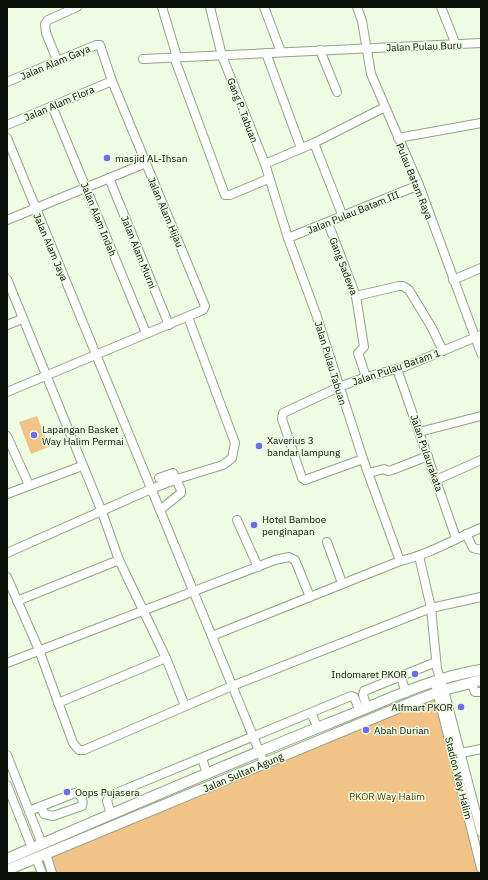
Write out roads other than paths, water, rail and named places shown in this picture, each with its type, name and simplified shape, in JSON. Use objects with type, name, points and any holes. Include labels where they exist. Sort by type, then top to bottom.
[{"type":"main road","name":"Jalan Sultan Agung","points":[[7,870],[38,853],[264,763],[466,673],[481,670]]},
{"type":"main road","name":"Jalan Sultan Agung","points":[[38,853],[42,844],[111,814],[406,693],[439,686],[476,681]]},
{"type":"main road","name":"Jalan Sultan Agung","points":[[7,859],[38,853]]},
{"type":"street","points":[[57,60],[46,33],[45,24],[48,20],[77,7]]},
{"type":"street","points":[[162,7],[176,57],[225,195],[230,195],[268,179]]},
{"type":"street","name":"Gang P. Tabuan","points":[[210,7],[222,56],[265,164]]},
{"type":"street","points":[[264,7],[281,52]]},
{"type":"street","name":"Pulau Batam Raya","points":[[357,7],[362,21],[371,74],[419,185],[453,280],[478,336],[481,354]]},
{"type":"street","points":[[441,7],[456,45]]},
{"type":"street","name":"Jalan Pulau Buru","points":[[143,59],[481,43]]},
{"type":"street","name":"Jalan Alam Gaya","points":[[7,82],[96,45],[102,47]]},
{"type":"street","name":"Jalan Alam Hijau","points":[[102,47],[112,81],[205,306],[203,310],[188,317]]},
{"type":"street","points":[[320,50],[337,92]]},
{"type":"street","points":[[266,53],[301,148]]},
{"type":"street","name":"Jalan Alam Flora","points":[[7,125],[112,81]]},
{"type":"street","name":"Jalan Alam Indah","points":[[52,106],[146,333]]},
{"type":"street","points":[[265,164],[314,143],[385,107]]},
{"type":"street","points":[[398,138],[481,123]]},
{"type":"street","name":"Jalan Alam Jaya","points":[[7,138],[98,355],[151,489],[264,763]]},
{"type":"street","points":[[314,143],[343,217]]},
{"type":"street","points":[[7,220],[36,209],[86,186],[146,163]]},
{"type":"street","name":"Jalan Pulau Tabuan","points":[[265,164],[268,179],[316,314],[363,459],[400,560]]},
{"type":"street","name":"Jalan Alam Murni","points":[[109,178],[169,325]]},
{"type":"street","name":"Jalan Pulau Batam III","points":[[288,238],[419,185]]},
{"type":"street","name":"Gang Sadewa","points":[[328,223],[356,296],[364,347],[358,353],[366,377]]},
{"type":"street","points":[[453,280],[481,268]]},
{"type":"street","points":[[7,279],[22,319],[102,512],[119,560],[166,658],[185,706]]},
{"type":"street","points":[[356,296],[403,286],[409,290],[443,351]]},
{"type":"street","points":[[7,392],[98,355],[146,333],[188,317],[235,443],[232,458],[223,465],[177,479],[151,489],[102,512],[7,552]]},
{"type":"street","points":[[7,325],[22,319]]},
{"type":"street","name":"Jalan Pulau Batam 1","points":[[363,459],[306,480],[302,478],[282,419],[283,413],[339,387],[366,377],[397,369],[478,336]]},
{"type":"street","name":"Jalan Pulaurakata","points":[[397,369],[456,538]]},
{"type":"street","points":[[419,432],[481,416]]},
{"type":"street","points":[[7,436],[29,485]]},
{"type":"street","points":[[369,473],[384,468],[388,471],[392,470],[428,456]]},
{"type":"street","points":[[436,480],[481,460]]},
{"type":"street","points":[[7,494],[82,466]]},
{"type":"street","points":[[159,478],[171,473],[176,475],[181,493],[160,510]]},
{"type":"street","points":[[237,520],[258,567]]},
{"type":"street","points":[[212,636],[400,560],[419,556],[481,528]]},
{"type":"street","points":[[466,534],[473,548],[481,550]]},
{"type":"street","points":[[327,542],[342,583]]},
{"type":"street","points":[[419,556],[431,608],[439,686]]},
{"type":"street","points":[[7,663],[275,560],[289,557],[295,560],[310,597]]},
{"type":"street","points":[[17,601],[119,560]]},
{"type":"street","points":[[7,577],[39,650],[74,743],[79,750],[84,750],[232,686],[431,608],[481,597]]},
{"type":"street","points":[[58,703],[166,658]]},
{"type":"street","points":[[364,710],[362,696],[364,691],[436,666]]},
{"type":"street","points":[[401,677],[406,693]]},
{"type":"street","points":[[476,681],[475,692],[481,692]]},
{"type":"street","name":"Stadion Way Halim","points":[[439,686],[461,753],[481,832]]},
{"type":"street","name":"Stadion Way Halim","points":[[439,686],[481,866],[474,873]]},
{"type":"street","points":[[111,814],[107,801],[109,796],[253,736],[351,696],[364,710]]},
{"type":"street","points":[[311,713],[318,728]]},
{"type":"street","points":[[461,753],[481,749]]},
{"type":"street","points":[[7,755],[42,844]]},
{"type":"street","points":[[202,758],[207,774]]},
{"type":"street","points":[[8,789],[38,853],[52,873]]},
{"type":"street","points":[[29,811],[41,806],[75,792],[81,797],[83,802],[82,806],[53,816],[44,814],[41,806]]},
{"type":"street","points":[[38,853],[42,873]]},
{"type":"place","name":"masjid AL-Ihsan","points":[[107,158]]},
{"type":"place","name":"Lapangan Basket Way Halim Permai","points":[[34,435]]},
{"type":"place","name":"Xaverius 3 bandar lampung","points":[[259,446]]},
{"type":"place","name":"Hotel Bamboe penginapan","points":[[254,525]]},
{"type":"place","name":"Indomaret PKOR","points":[[415,674]]},
{"type":"place","name":"Alfmart PKOR","points":[[461,707]]},
{"type":"place","name":"Abah Durian","points":[[366,730]]},
{"type":"place","name":"Oops Pujasera","points":[[67,792]]},
{"type":"park label","name":"PKOR Way Halim","points":[[387,796]]}]
